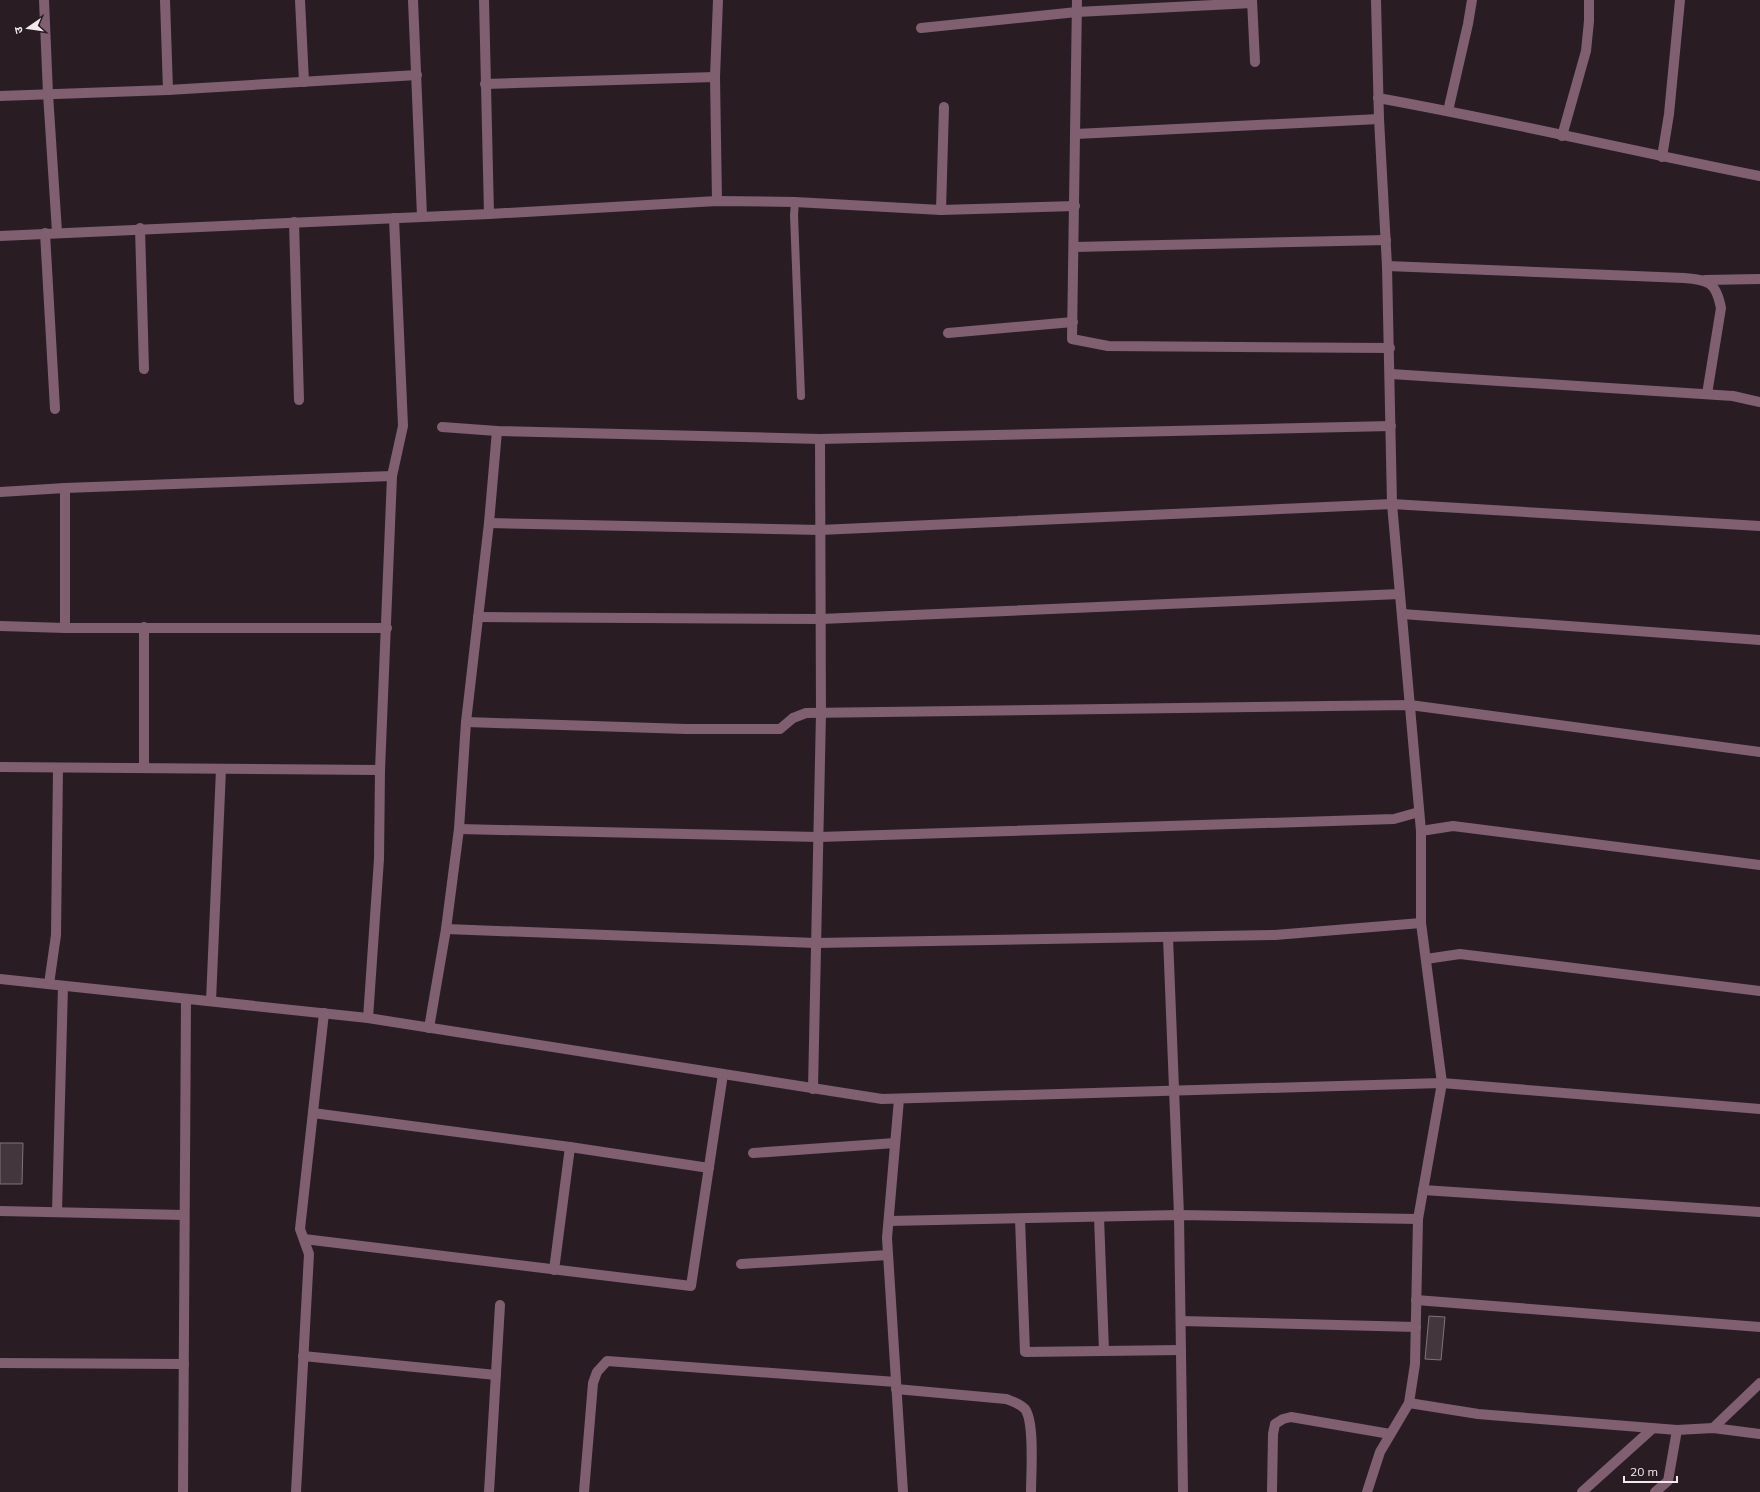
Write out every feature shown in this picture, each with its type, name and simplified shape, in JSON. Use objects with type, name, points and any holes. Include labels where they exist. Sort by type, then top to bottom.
[{"type":"street","points":[[44,0],[48,94],[57,232]]},
{"type":"street","points":[[165,0],[168,90]]},
{"type":"street","points":[[300,0],[304,82]]},
{"type":"street","points":[[413,0],[422,216]]},
{"type":"street","points":[[484,0],[489,214]]},
{"type":"street","points":[[717,200],[715,77],[718,0]]},
{"type":"street","points":[[1078,0],[1072,339],[1108,346],[1390,348]]},
{"type":"street","points":[[1367,1492],[1380,1452],[1409,1403],[1415,1364],[1418,1219],[1442,1083],[1421,923],[1421,831],[1392,504],[1391,374],[1386,240],[1378,98],[1376,0]]},
{"type":"street","points":[[1448,111],[1472,0]]},
{"type":"street","points":[[1562,136],[1586,51],[1589,21],[1589,0]]},
{"type":"street","points":[[1662,157],[1669,114],[1680,0]]},
{"type":"street","points":[[921,28],[1077,12],[1252,1],[1255,62]]},
{"type":"street","points":[[0,96],[168,90],[416,75]]},
{"type":"street","points":[[485,84],[715,77]]},
{"type":"street","points":[[1378,98],[1448,111],[1662,157],[1760,176]]},
{"type":"street","points":[[941,210],[944,107]]},
{"type":"street","points":[[1076,134],[1379,119]]},
{"type":"street","points":[[0,236],[140,228],[489,214],[717,200],[795,202],[941,210],[1075,206]]},
{"type":"street","points":[[368,1018],[379,859],[380,770],[387,628],[392,476],[403,426],[394,218]]},
{"type":"street","points":[[294,222],[299,400]]},
{"type":"street","points":[[140,228],[144,369]]},
{"type":"street","points":[[45,233],[55,409]]},
{"type":"street","points":[[1074,247],[1386,240]]},
{"type":"street","points":[[1387,266],[1705,280],[1760,279]]},
{"type":"street","points":[[1705,280],[1714,287],[1721,308],[1707,394]]},
{"type":"street","points":[[948,333],[1073,322]]},
{"type":"street","points":[[1391,374],[1707,394],[1733,396],[1760,402]]},
{"type":"street","points":[[442,427],[497,431],[820,439],[1391,426]]},
{"type":"street","points":[[429,1028],[446,929],[459,829],[466,722],[489,523],[497,431]]},
{"type":"street","points":[[813,1089],[821,713],[820,439]]},
{"type":"street","points":[[0,492],[64,488],[392,476]]},
{"type":"street","points":[[64,488],[65,628]]},
{"type":"street","points":[[489,523],[820,530],[1392,504],[1760,526]]},
{"type":"street","points":[[478,617],[821,619],[1400,594]]},
{"type":"street","points":[[1402,614],[1760,640]]},
{"type":"street","points":[[0,626],[65,628],[387,628]]},
{"type":"street","points":[[144,627],[144,767]]},
{"type":"street","points":[[466,722],[780,729],[793,718],[806,713],[1410,706],[1760,752]]},
{"type":"street","points":[[0,767],[380,770]]},
{"type":"street","points":[[49,984],[56,935],[58,768]]},
{"type":"street","points":[[211,1001],[221,769]]},
{"type":"street","points":[[459,829],[819,837],[1394,819],[1419,812]]},
{"type":"street","points":[[1421,831],[1453,826],[1760,865]]},
{"type":"street","points":[[446,929],[816,943],[1275,935],[1421,923]]},
{"type":"street","points":[[1168,937],[1179,1216],[1183,1492]]},
{"type":"street","points":[[1426,959],[1460,954],[1760,991]]},
{"type":"street","points":[[0,979],[368,1018],[882,1100],[1442,1083],[1760,1109]]},
{"type":"street","points":[[57,1212],[63,986]]},
{"type":"street","points":[[183,1492],[186,999]]},
{"type":"street","points":[[296,1492],[308,1254],[300,1229],[324,1013]]},
{"type":"street","points":[[304,1239],[691,1286],[723,1074]]},
{"type":"street","points":[[899,1099],[889,1221],[888,1255],[903,1492]]},
{"type":"street","points":[[313,1113],[570,1147],[709,1168]]},
{"type":"street","points":[[753,1153],[895,1143]]},
{"type":"street","points":[[554,1270],[570,1147]]},
{"type":"street","points":[[1423,1190],[1760,1212]]},
{"type":"street","points":[[0,1211],[184,1215]]},
{"type":"street","points":[[889,1221],[1179,1216],[1418,1219]]},
{"type":"street","points":[[1099,1217],[1104,1351]]},
{"type":"street","points":[[1020,1219],[1025,1352],[1181,1350]]},
{"type":"street","points":[[741,1264],[888,1255]]},
{"type":"street","points":[[1416,1300],[1760,1327]]},
{"type":"street","points":[[489,1492],[500,1304]]},
{"type":"street","points":[[1181,1321],[1416,1327]]},
{"type":"street","points":[[303,1356],[496,1375]]},
{"type":"street","points":[[584,1492],[593,1383],[597,1372],[607,1360],[896,1385],[1006,1399],[1018,1403],[1026,1410],[1030,1424],[1031,1492]]},
{"type":"street","points":[[0,1363],[184,1364]]},
{"type":"street","points":[[1713,1428],[1760,1383]]},
{"type":"street","points":[[1409,1403],[1478,1414],[1652,1429],[1677,1430],[1713,1428],[1760,1434]]},
{"type":"street","points":[[1272,1492],[1273,1434],[1275,1424],[1283,1419],[1291,1417],[1390,1434]]},
{"type":"street","points":[[1582,1492],[1652,1429]]},
{"type":"street","points":[[1667,1492],[1677,1430]]},
{"type":"street","points":[[1655,1492],[1668,1482]]},
{"type":"lane","points":[[795,202],[794,215],[801,396]]},
{"type":"building","points":[[0,1143],[23,1143],[22,1184],[0,1184]]},
{"type":"building","points":[[1429,1316],[1445,1317],[1441,1360],[1425,1359]]}]
